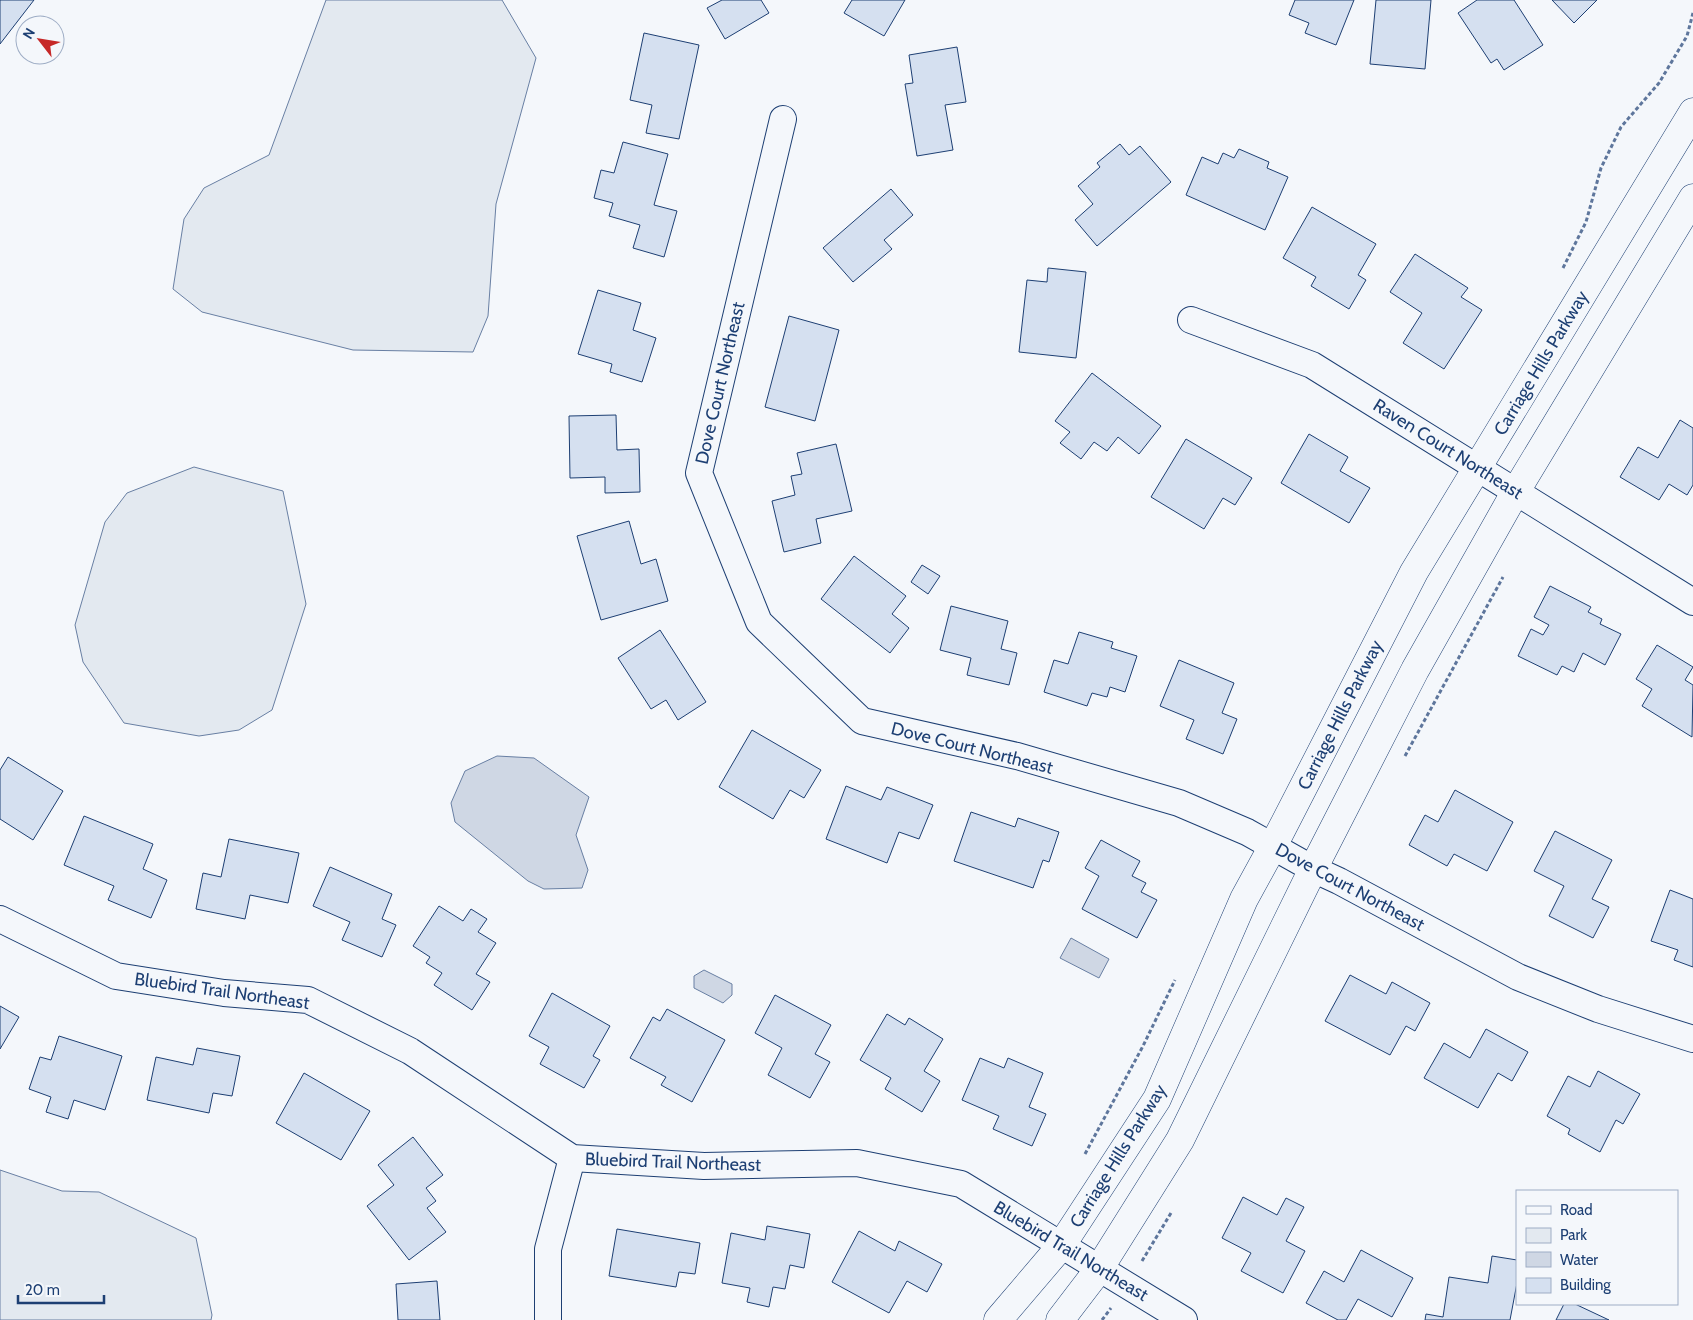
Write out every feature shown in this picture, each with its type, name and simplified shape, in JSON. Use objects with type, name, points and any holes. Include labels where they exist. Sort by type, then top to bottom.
[{"type":"street","name":"Carriage Hills Parkway","points":[[998,1320],[1061,1246],[1157,1099],[1244,899],[1414,572],[1693,112]]},
{"type":"street","name":"Dove Court Northeast","points":[[783,119],[699,473],[759,622],[862,721],[1017,756],[1179,803],[1247,832],[1518,977],[1598,1009],[1693,1040]]},
{"type":"street","points":[[1060,1320],[1099,1269],[1180,1140],[1313,869],[1415,670],[1516,491],[1693,198]]},
{"type":"street","name":"Raven Court Northeast","points":[[1191,320],[1312,365],[1693,602]]},
{"type":"street","name":"Bluebird Trail Northeast","points":[[0,919],[116,976],[224,993],[308,1000],[410,1051],[572,1158],[704,1166],[858,1163],[961,1184],[1184,1320]]},
{"type":"street","points":[[548,1320],[548,1249],[572,1158]]},
{"type":"path","points":[[1403,761],[1506,570]]},
{"type":"path","points":[[1102,1320],[1128,1285],[1175,1205]]},
{"type":"green space","points":[[326,0],[502,0],[536,58],[496,204],[488,316],[473,352],[353,350],[202,312],[173,289],[184,219],[204,188],[269,155]]},
{"type":"green space","points":[[194,467],[283,491],[306,604],[272,710],[239,730],[199,736],[124,723],[83,662],[75,625],[105,522],[127,493]]},
{"type":"green space","points":[[0,1170],[62,1191],[99,1192],[196,1238],[212,1315],[211,1320],[0,1320]]},
{"type":"water","points":[[497,756],[534,758],[589,797],[576,835],[588,870],[582,888],[544,889],[528,881],[455,822],[451,803],[465,771]]},
{"type":"water","points":[[1071,938],[1109,959],[1099,978],[1060,958]]},
{"type":"water","points":[[704,970],[732,984],[732,995],[723,1003],[694,988],[694,976]]},
{"type":"building","points":[[0,0],[34,0],[22,15],[15,15],[15,25],[0,44]]},
{"type":"building","points":[[722,0],[761,0],[769,13],[725,39],[707,8]]},
{"type":"building","points":[[852,0],[905,0],[884,36],[844,13]]},
{"type":"building","points":[[1295,0],[1354,0],[1336,45],[1305,33],[1309,23],[1289,15]]},
{"type":"building","points":[[1376,0],[1431,0],[1425,69],[1370,64]]},
{"type":"building","points":[[1477,0],[1514,0],[1543,45],[1504,70],[1497,59],[1491,63],[1458,13]]},
{"type":"building","points":[[1552,0],[1597,0],[1574,23]]},
{"type":"building","points":[[644,33],[699,45],[679,139],[646,133],[652,105],[630,100]]},
{"type":"building","points":[[957,47],[966,102],[945,105],[953,150],[917,156],[905,84],[913,83],[909,55]]},
{"type":"building","points":[[623,142],[668,154],[654,205],[677,211],[664,257],[633,248],[640,225],[609,216],[613,203],[594,198],[601,170],[614,173]]},
{"type":"building","points":[[1120,144],[1129,155],[1140,146],[1171,182],[1097,246],[1075,220],[1093,204],[1078,186],[1100,167],[1097,163]]},
{"type":"building","points":[[1239,149],[1269,162],[1267,168],[1288,177],[1265,230],[1186,195],[1202,157],[1218,164],[1223,153],[1234,158]]},
{"type":"building","points":[[891,189],[913,215],[884,240],[892,249],[853,282],[823,248]]},
{"type":"building","points":[[1312,207],[1376,244],[1358,275],[1366,280],[1349,309],[1311,286],[1316,277],[1283,258]]},
{"type":"building","points":[[1415,254],[1468,288],[1461,297],[1482,310],[1444,369],[1403,343],[1422,313],[1390,292]]},
{"type":"building","points":[[1048,268],[1086,272],[1076,358],[1019,352],[1027,280],[1047,282]]},
{"type":"building","points":[[598,290],[641,303],[633,330],[656,338],[642,382],[610,372],[612,364],[578,354]]},
{"type":"building","points":[[789,316],[839,330],[815,421],[765,407]]},
{"type":"building","points":[[1092,373],[1161,426],[1139,454],[1118,437],[1107,451],[1094,442],[1081,459],[1060,443],[1070,432],[1055,421]]},
{"type":"building","points":[[616,415],[617,450],[639,449],[640,492],[605,493],[605,477],[570,478],[569,416]]},
{"type":"building","points":[[1680,420],[1693,428],[1693,485],[1687,495],[1669,484],[1659,500],[1620,477],[1638,447],[1658,458]]},
{"type":"building","points":[[1309,434],[1348,457],[1340,471],[1370,488],[1349,523],[1281,483]]},
{"type":"building","points":[[1186,439],[1252,478],[1235,505],[1223,498],[1204,529],[1151,497]]},
{"type":"building","points":[[836,444],[852,511],[816,519],[821,543],[784,552],[772,501],[795,495],[791,476],[802,474],[797,453]]},
{"type":"building","points":[[629,521],[641,564],[656,559],[668,601],[601,620],[577,536]]},
{"type":"building","points":[[854,556],[906,596],[892,614],[909,628],[890,653],[821,599]]},
{"type":"building","points":[[922,565],[940,576],[928,594],[911,582]]},
{"type":"building","points":[[1550,586],[1591,607],[1588,612],[1602,619],[1600,624],[1621,634],[1605,665],[1583,653],[1574,672],[1562,666],[1557,675],[1518,656],[1531,629],[1543,635],[1549,625],[1534,617]]},
{"type":"building","points":[[951,606],[1008,621],[1001,649],[1017,653],[1009,685],[967,675],[971,658],[940,650]]},
{"type":"building","points":[[660,630],[706,702],[678,720],[666,700],[651,709],[618,658]]},
{"type":"building","points":[[1079,632],[1113,642],[1111,648],[1137,656],[1125,692],[1110,687],[1107,697],[1092,693],[1087,706],[1044,692],[1054,660],[1068,664]]},
{"type":"building","points":[[1657,645],[1693,667],[1685,680],[1693,685],[1692,737],[1642,706],[1652,689],[1636,679]]},
{"type":"building","points":[[1179,660],[1234,683],[1222,713],[1237,719],[1223,754],[1186,739],[1194,720],[1160,706]]},
{"type":"building","points":[[752,730],[821,770],[804,798],[790,790],[773,819],[719,787]]},
{"type":"building","points":[[8,757],[63,791],[33,840],[0,819],[0,770]]},
{"type":"building","points":[[846,786],[881,800],[887,787],[933,805],[919,839],[899,832],[887,863],[826,839]]},
{"type":"building","points":[[1455,790],[1513,822],[1487,871],[1454,854],[1447,866],[1409,845],[1425,815],[1438,822]]},
{"type":"building","points":[[971,812],[1015,827],[1018,818],[1059,832],[1049,862],[1043,860],[1033,888],[954,861]]},
{"type":"building","points":[[84,816],[153,844],[143,869],[167,880],[151,918],[108,900],[114,886],[64,865]]},
{"type":"building","points":[[1555,831],[1612,860],[1592,899],[1609,907],[1593,938],[1549,916],[1564,886],[1534,871]]},
{"type":"building","points":[[229,839],[299,853],[288,903],[250,895],[245,919],[196,909],[203,873],[221,877]]},
{"type":"building","points":[[1101,840],[1140,861],[1132,876],[1146,883],[1141,892],[1157,900],[1137,938],[1082,909],[1099,876],[1085,868]]},
{"type":"building","points":[[330,867],[392,894],[382,919],[396,925],[382,957],[342,940],[350,922],[313,906]]},
{"type":"building","points":[[1670,890],[1693,899],[1693,967],[1674,960],[1678,950],[1651,941]]},
{"type":"building","points":[[439,906],[463,921],[471,909],[487,919],[478,932],[496,943],[476,974],[490,982],[472,1010],[434,985],[442,973],[426,963],[430,957],[413,946]]},
{"type":"building","points":[[1350,975],[1386,994],[1392,982],[1430,1003],[1415,1031],[1406,1026],[1390,1055],[1325,1021]]},
{"type":"building","points":[[552,993],[610,1026],[593,1056],[600,1060],[584,1088],[540,1064],[549,1047],[529,1036]]},
{"type":"building","points":[[775,995],[831,1025],[815,1054],[830,1062],[810,1098],[768,1075],[782,1048],[755,1033]]},
{"type":"building","points":[[0,1006],[19,1017],[0,1049]]},
{"type":"building","points":[[667,1009],[725,1040],[692,1102],[661,1085],[666,1077],[630,1058],[653,1017],[660,1021]]},
{"type":"building","points":[[887,1014],[905,1025],[909,1018],[943,1039],[924,1071],[940,1081],[922,1112],[885,1089],[891,1078],[860,1060]]},
{"type":"building","points":[[1486,1029],[1528,1052],[1512,1081],[1498,1073],[1478,1108],[1424,1078],[1444,1043],[1470,1058]]},
{"type":"building","points":[[59,1036],[122,1056],[105,1110],[74,1100],[68,1119],[46,1112],[51,1097],[29,1089],[40,1057],[51,1060]]},
{"type":"building","points":[[197,1048],[240,1056],[232,1096],[213,1093],[209,1113],[147,1100],[156,1057],[193,1065]]},
{"type":"building","points":[[980,1058],[1004,1068],[1008,1058],[1043,1073],[1029,1107],[1046,1114],[1032,1146],[993,1129],[999,1116],[962,1100]]},
{"type":"building","points":[[1598,1071],[1640,1094],[1623,1124],[1616,1120],[1600,1152],[1568,1134],[1570,1129],[1547,1116],[1568,1076],[1590,1087]]},
{"type":"building","points":[[304,1073],[370,1111],[341,1160],[276,1123]]},
{"type":"building","points":[[413,1137],[443,1175],[426,1188],[436,1201],[427,1208],[446,1232],[409,1260],[367,1206],[394,1185],[378,1165]]},
{"type":"building","points":[[1243,1197],[1277,1215],[1286,1198],[1304,1207],[1286,1241],[1305,1251],[1283,1293],[1241,1271],[1251,1253],[1222,1238]]},
{"type":"building","points":[[767,1226],[810,1234],[804,1268],[790,1265],[785,1289],[773,1287],[769,1307],[747,1302],[750,1288],[722,1283],[731,1233],[765,1240]]},
{"type":"building","points":[[617,1229],[700,1243],[695,1274],[679,1272],[676,1287],[609,1276]]},
{"type":"building","points":[[859,1231],[895,1251],[899,1241],[942,1264],[927,1292],[907,1281],[889,1313],[832,1282]]},
{"type":"building","points":[[1361,1250],[1413,1278],[1392,1317],[1358,1299],[1346,1320],[1338,1320],[1306,1303],[1324,1271],[1344,1282]]},
{"type":"building","points":[[1492,1256],[1516,1260],[1516,1288],[1510,1320],[1425,1320],[1426,1314],[1443,1317],[1449,1277],[1488,1283]]},
{"type":"building","points":[[437,1281],[440,1320],[398,1320],[396,1284]]},
{"type":"building","points":[[1564,1305],[1577,1305],[1609,1320],[1556,1320]]}]
